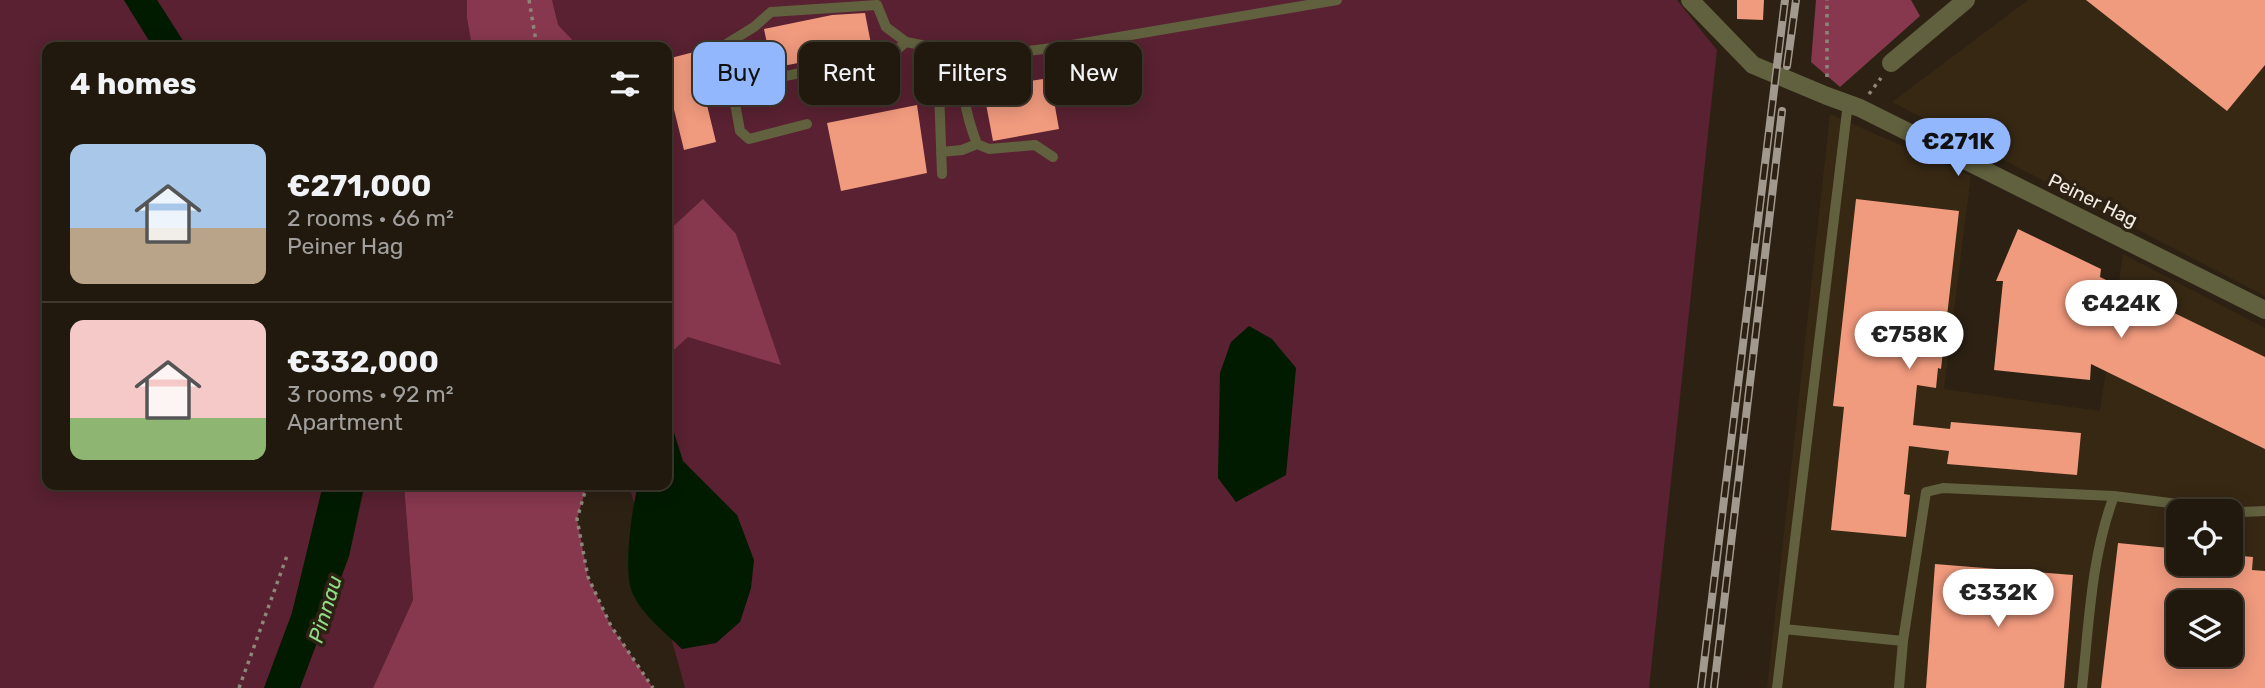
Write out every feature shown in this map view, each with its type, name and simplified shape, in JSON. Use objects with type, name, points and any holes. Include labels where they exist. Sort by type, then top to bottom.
[{"type":"street","name":"Peiner Hag","points":[[1690,0],[1753,65],[1854,106],[2265,310]]},
{"type":"street","points":[[1891,63],[1966,0]]},
{"type":"lane","points":[[1031,51],[1337,0]]},
{"type":"lane","points":[[730,42],[754,27],[771,12],[877,5],[886,27],[906,42],[914,44]]},
{"type":"lane","points":[[785,76],[892,54],[906,42]]},
{"type":"lane","points":[[735,105],[740,131],[749,139],[807,124]]},
{"type":"lane","points":[[941,105],[942,174]]},
{"type":"lane","points":[[965,105],[977,144]]},
{"type":"lane","points":[[1777,688],[1854,106]]},
{"type":"lane","points":[[941,152],[961,150],[977,144],[989,149],[1035,145],[1053,156]]},
{"type":"lane","points":[[1899,688],[1903,641],[1926,492],[1943,488],[2114,496],[2242,512],[2265,511]]},
{"type":"lane","points":[[2082,688],[2098,546],[2114,496]]},
{"type":"lane","points":[[1784,629],[1903,641]]},
{"type":"path","points":[[528,0],[536,42]]},
{"type":"path","points":[[1827,0],[1827,96]]},
{"type":"path","points":[[1854,106],[1891,63]]},
{"type":"path","points":[[586,490],[577,519],[588,577],[611,626],[653,688]]},
{"type":"path","points":[[239,688],[288,553]]},
{"type":"shaded area","points":[[0,0],[124,0],[150,42],[42,42],[42,490],[322,490],[292,613],[264,688],[0,688]]},
{"type":"shaded area","points":[[157,0],[467,0],[471,42],[184,42]]},
{"type":"shaded area","points":[[467,0],[552,0],[558,25],[574,42],[471,42]]},
{"type":"shaded area","points":[[497,0],[1677,0],[1717,50],[1649,688],[685,688],[630,490],[672,490],[672,42],[509,42]]},
{"type":"shaded area","points":[[1816,0],[1911,0],[1920,16],[1840,87],[1811,62]]},
{"type":"shaded area","points":[[2028,0],[2265,0],[2265,296],[1892,102]]},
{"type":"shaded area","points":[[1830,114],[1971,176],[1944,389],[2100,411],[2123,254],[2265,328],[2265,688],[1767,688]]},
{"type":"shaded area","points":[[703,199],[736,234],[781,365],[688,337],[672,351],[672,227]]},
{"type":"shaded area","points":[[364,490],[404,490],[413,600],[373,688],[300,688],[349,556]]},
{"type":"shaded area","points":[[404,490],[586,490],[577,519],[588,577],[611,626],[653,688],[373,688],[413,600]]},
{"type":"water","points":[[124,0],[157,0],[184,42],[150,42]]},
{"type":"water","points":[[1249,326],[1272,339],[1296,368],[1286,475],[1236,502],[1218,478],[1220,373],[1231,342]]},
{"type":"water","points":[[672,426],[683,461],[737,515],[754,560],[751,588],[740,622],[716,643],[682,649],[654,623],[632,592],[628,569],[631,523],[637,490],[672,490]]},
{"type":"water","name":"Pinnau","points":[[322,490],[363,490],[349,556],[300,688],[264,688],[292,613]]},
{"type":"building","points":[[1737,0],[1764,0],[1763,20],[1737,19]]},
{"type":"building","points":[[2086,0],[2265,0],[2265,65],[2227,111]]},
{"type":"building","points":[[865,13],[871,42],[799,42],[799,63],[785,66],[785,42],[767,42],[764,29],[832,15]]},
{"type":"building","points":[[693,52],[693,105],[707,105],[716,142],[684,150],[672,101],[672,58]]},
{"type":"building","points":[[1045,79],[1045,105],[1055,105],[1059,129],[993,141],[986,105],[1031,105],[1031,81]]},
{"type":"building","points":[[917,105],[927,173],[841,191],[827,123]]},
{"type":"building","points":[[1856,199],[1959,211],[1941,369],[1938,368],[1936,388],[1917,385],[1913,425],[1950,429],[1951,422],[2081,433],[2077,475],[1947,464],[1949,451],[1909,446],[1904,494],[1910,495],[1906,537],[1831,530],[1844,407],[1833,406]]},
{"type":"building","points":[[2018,229],[2101,269],[2100,277],[2265,357],[2265,449],[2091,364],[2090,380],[1994,370],[2003,281],[1996,281]]},
{"type":"building","points":[[2118,543],[2166,548],[2166,576],[2243,576],[2243,556],[2253,557],[2252,570],[2265,571],[2265,688],[2101,688]]},
{"type":"building","points":[[1935,564],[2073,575],[2064,688],[1926,688]]},
{"type":"railway","points":[[1701,688],[1785,0]]},
{"type":"railway","points":[[1787,66],[1796,0]]},
{"type":"railway","points":[[1714,688],[1782,111]]}]
